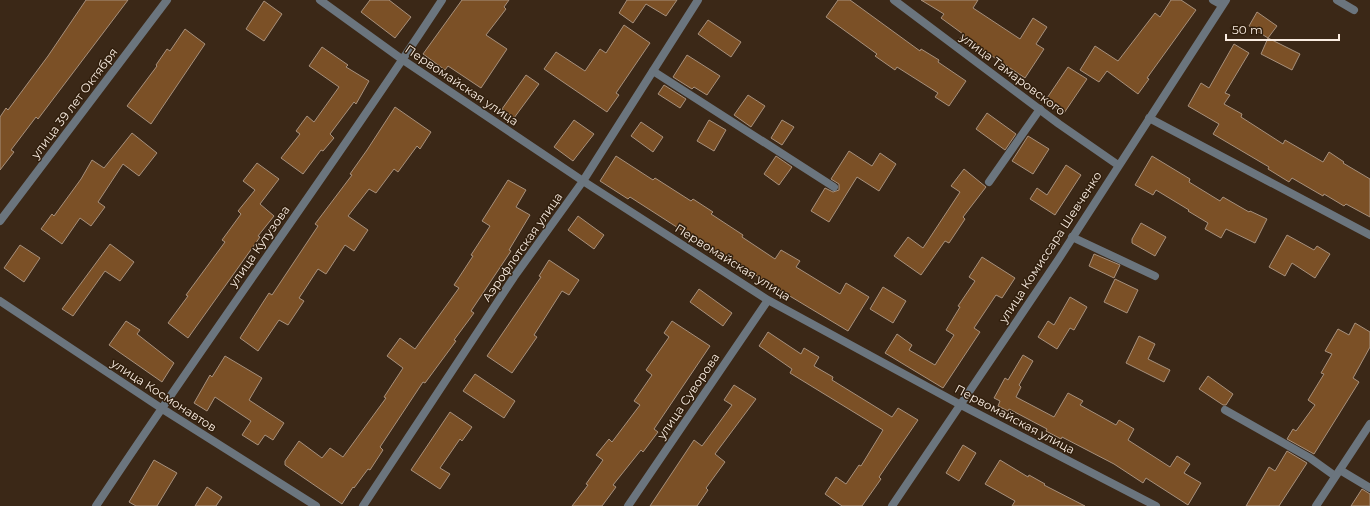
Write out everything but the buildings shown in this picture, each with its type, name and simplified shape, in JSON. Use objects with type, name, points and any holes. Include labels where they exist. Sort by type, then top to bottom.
[{"type":"street","name":"улица 39 лет Октября","points":[[0,221],[167,0]]},
{"type":"street","name":"Первомайская улица","points":[[320,0],[403,60],[583,181],[768,300],[959,404],[1156,506]]},
{"type":"street","name":"улица Кутузова","points":[[96,506],[161,408],[403,60],[442,0]]},
{"type":"street","name":"Аэрофлотская улица","points":[[363,506],[514,277],[583,181],[698,0]]},
{"type":"street","name":"улица Тамаровского","points":[[894,0],[1118,165]]},
{"type":"street","points":[[1213,0],[1224,3]]},
{"type":"street","points":[[1337,0],[1354,10]]},
{"type":"street","name":"улица Комиссара Шевченко","points":[[892,506],[1072,237],[1224,3]]},
{"type":"street","points":[[653,72],[834,187]]},
{"type":"street","points":[[989,182],[1040,109]]},
{"type":"street","points":[[1149,118],[1370,235]]},
{"type":"street","points":[[1072,237],[1155,276]]},
{"type":"street","name":"улица Суворова","points":[[628,506],[768,300]]},
{"type":"street","name":"улица Космонавтов","points":[[0,301],[161,408],[316,506]]},
{"type":"street","points":[[1225,410],[1310,458],[1370,488]]},
{"type":"street","points":[[1316,506],[1370,424]]}]
